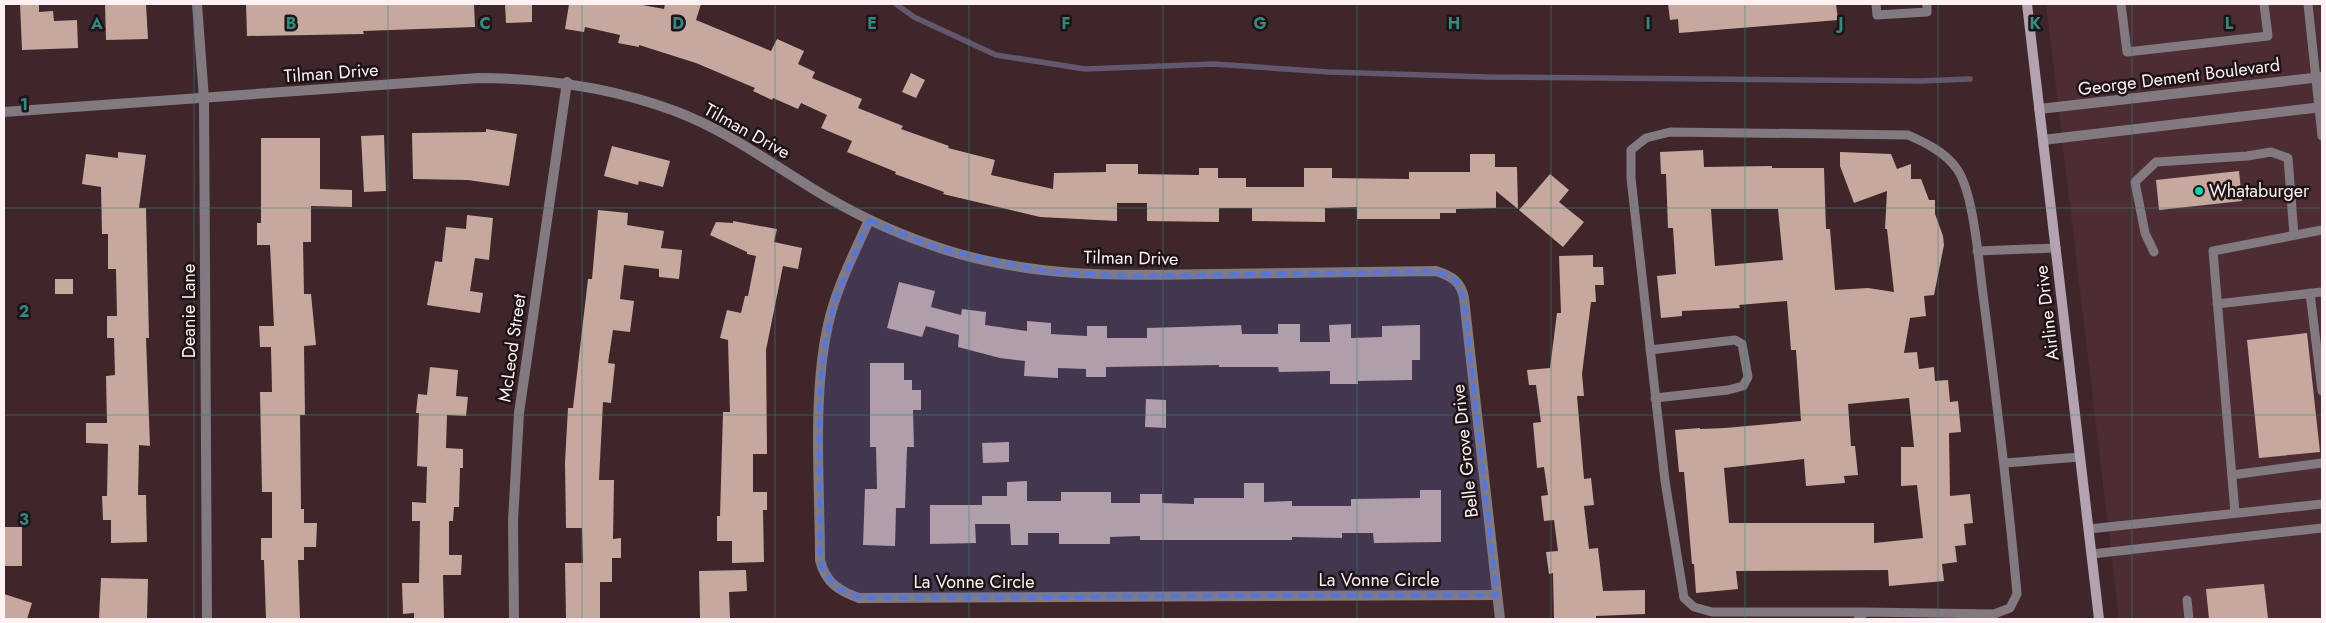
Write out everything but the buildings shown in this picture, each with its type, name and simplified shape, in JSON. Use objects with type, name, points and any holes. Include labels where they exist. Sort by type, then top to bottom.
[{"type":"main road","name":"Airline Drive","points":[[2027,4],[2100,619]]},
{"type":"street","name":"Deanie Lane","points":[[197,4],[204,99],[207,619]]},
{"type":"street","name":"George Dement Boulevard","points":[[2039,109],[2319,77]]},
{"type":"street","name":"Tilman Drive","points":[[4,112],[478,78],[518,78],[566,82],[639,99],[676,111],[745,146],[811,188],[869,220],[938,248],[978,259],[1045,271],[1130,276],[1436,271],[1448,275],[1457,281]]},
{"type":"street","name":"McLeod Street","points":[[514,619],[513,521],[518,427],[566,82]]},
{"type":"street","points":[[2043,140],[2321,107]]},
{"type":"street","name":"La Vonne Circle","points":[[869,220],[834,301],[824,352],[820,407],[820,560],[823,572],[838,589],[859,598],[1497,595]]},
{"type":"street","name":"Belle Grove Drive","points":[[1457,281],[1464,298],[1500,619]]},
{"type":"lane","points":[[1876,4],[1877,15],[1927,12],[1926,4]]},
{"type":"lane","points":[[2121,4],[2127,52],[2268,36],[2264,4]]},
{"type":"lane","points":[[2308,4],[2319,77],[2322,136]]},
{"type":"lane","points":[[1670,132],[1908,135],[1934,146],[1958,170],[1969,199],[1977,251],[2004,463],[2017,594],[2010,608],[1994,614],[1712,612],[1694,607],[1684,598],[1665,481],[1631,178],[1632,150],[1646,138],[1670,132]]},
{"type":"lane","points":[[2154,252],[2145,233],[2135,182],[2156,162],[2247,156],[2271,152],[2288,158],[2294,235]]},
{"type":"lane","points":[[2235,513],[2213,251],[2322,230]]},
{"type":"lane","points":[[1977,251],[2056,248]]},
{"type":"lane","points":[[2217,304],[2322,292]]},
{"type":"lane","points":[[2310,293],[2322,391]]},
{"type":"lane","points":[[1650,350],[1735,340],[1742,344],[1748,376],[1743,386],[1728,390],[1656,398]]},
{"type":"lane","points":[[2004,463],[2080,457]]},
{"type":"lane","points":[[2232,475],[2322,463]]},
{"type":"lane","points":[[2089,529],[2322,504]]},
{"type":"lane","points":[[2092,554],[2322,528]]},
{"type":"lane","points":[[2187,600],[2189,619]]},
{"type":"lane","points":[[1858,619],[1865,612]]},
{"type":"highlighted area","points":[[869,220],[938,248],[1045,271],[1130,276],[1436,271],[1448,275],[1457,281],[1464,298],[1497,595],[859,598],[838,589],[823,572],[820,560],[819,407],[823,352],[834,301]]},
{"type":"shaded area","points":[[2046,4],[2322,4],[2322,619],[2119,619]]},
{"type":"waterway","points":[[896,4],[914,17],[996,55],[1085,69],[1214,64],[1329,72],[1487,77],[1920,81],[1970,79]]},
{"type":"place","name":"Whataburger","points":[[2199,191]]}]
